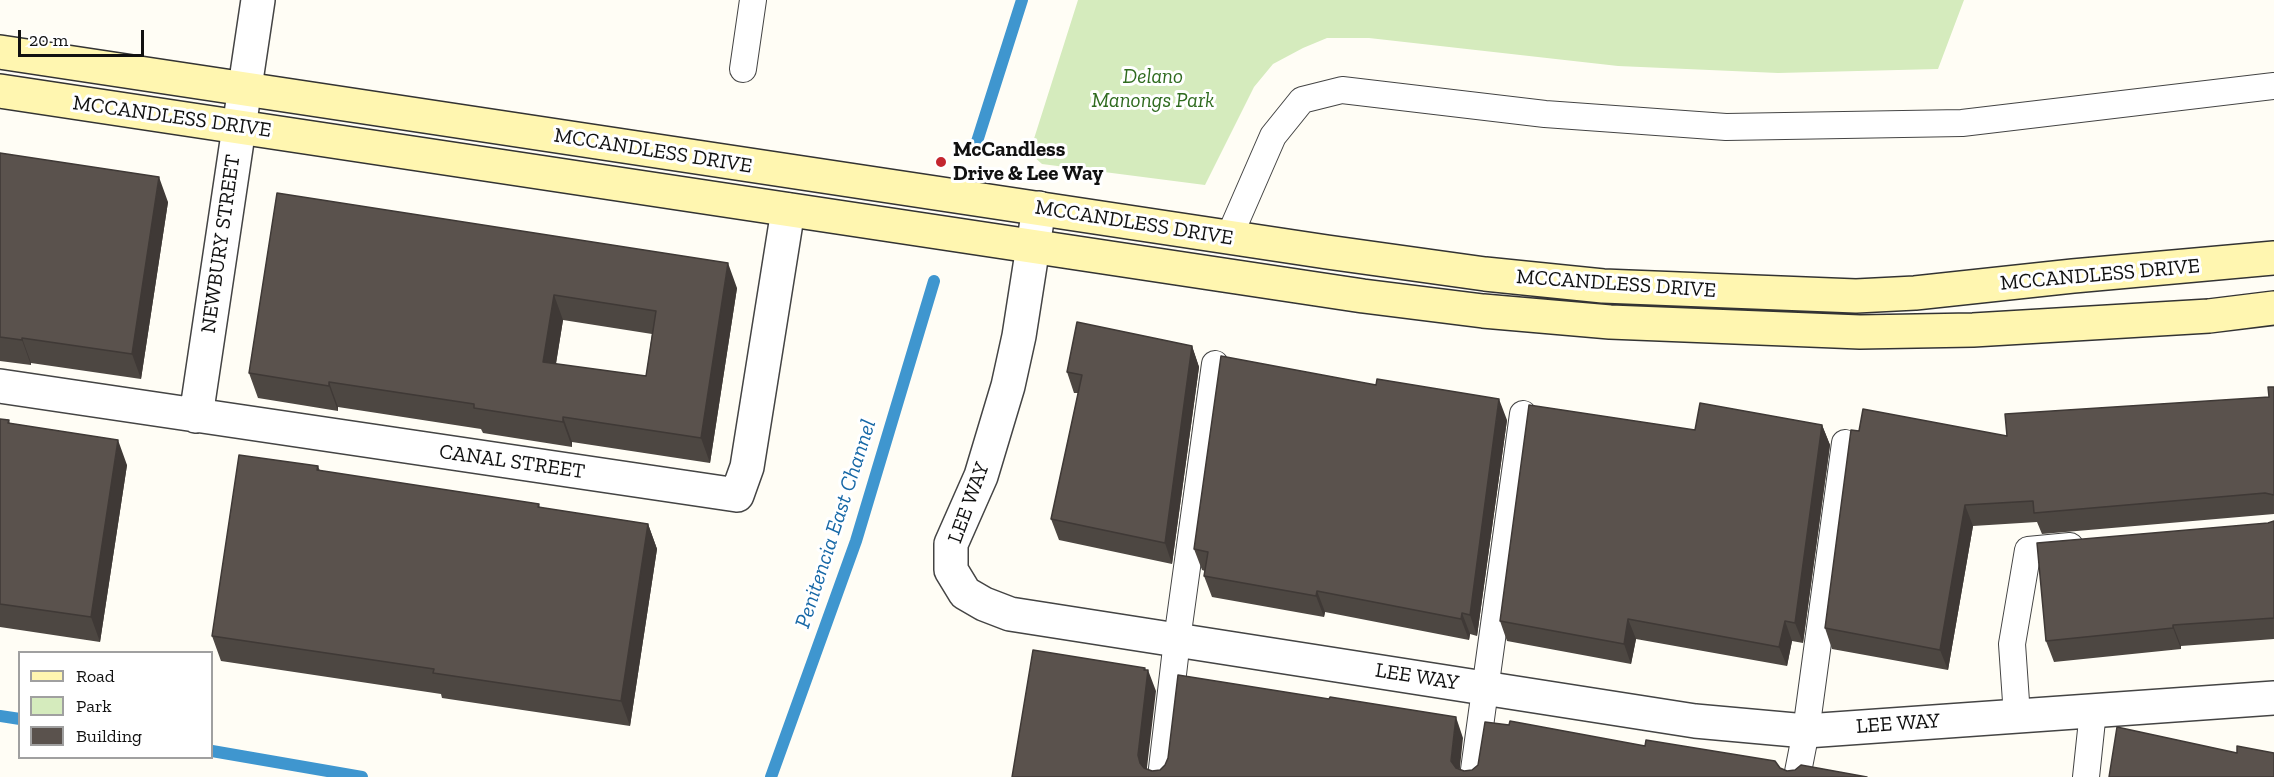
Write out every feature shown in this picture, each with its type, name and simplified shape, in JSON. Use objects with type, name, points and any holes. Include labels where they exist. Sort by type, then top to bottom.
[{"type":"main road","name":"MCCANDLESS DRIVE","points":[[0,52],[1229,237],[1485,274],[1604,286],[1856,296],[1915,293],[2274,258]]},
{"type":"main road","name":"MCCANDLESS DRIVE","points":[[0,91],[1363,296],[1483,311],[1621,323],[1860,333],[1961,330],[2210,316],[2274,309]]},
{"type":"street","name":"NEWBURY STREET","points":[[196,417],[258,0]]},
{"type":"street","name":"LEE WAY","points":[[1039,208],[1019,336],[1008,386],[981,476],[951,544],[951,570],[965,593],[984,604],[1010,614],[1695,721],[1806,731],[2274,698]]},
{"type":"street","name":"CANAL STREET","points":[[0,386],[196,417],[737,495],[747,467],[788,210]]},
{"type":"lane","points":[[743,69],[753,0]]},
{"type":"lane","points":[[1229,237],[1272,136],[1302,100],[1342,90],[1545,114],[1726,127],[1962,123],[2274,86]]},
{"type":"lane","points":[[1161,777],[1177,640],[1215,364]]},
{"type":"lane","points":[[1473,777],[1523,414]]},
{"type":"lane","points":[[1797,777],[1806,731],[1845,443]]},
{"type":"lane","points":[[2017,716],[2012,644],[2028,550],[2098,544]]},
{"type":"lane","points":[[2086,777],[2093,711]]},
{"type":"green space","name":"Delano Manongs Park","points":[[1078,0],[1964,0],[1938,69],[1778,73],[1618,66],[1369,38],[1327,38],[1273,64],[1254,87],[1205,185],[1042,164],[1033,156],[1032,145]]},
{"type":"building","points":[[0,153],[159,177],[132,354],[22,338],[22,340],[0,337]]},
{"type":"building","points":[[277,193],[728,263],[701,438],[563,417],[563,422],[474,408],[474,404],[329,382],[329,386],[249,373]],"holes":[[[554,295],[656,311],[646,376],[543,362]]]},
{"type":"building","points":[[1077,322],[1192,346],[1165,543],[1051,519],[1082,375],[1067,372]]},
{"type":"building","points":[[1221,356],[1376,385],[1377,379],[1499,399],[1470,615],[1462,613],[1461,619],[1317,591],[1316,596],[1204,576],[1208,552],[1194,549]]},
{"type":"building","points":[[2268,387],[2274,387],[2274,495],[2265,493],[2034,513],[2033,501],[1965,505],[1940,650],[1825,628],[1851,430],[1859,431],[1863,409],[2007,436],[2005,414],[2269,397]]},
{"type":"building","points":[[1700,403],[1822,425],[1795,623],[1785,621],[1779,647],[1628,619],[1624,644],[1500,621],[1529,405],[1695,430]]},
{"type":"building","points":[[0,419],[9,420],[8,423],[118,440],[91,617],[0,604]]},
{"type":"building","points":[[239,455],[318,466],[317,470],[539,504],[538,507],[648,524],[621,701],[433,673],[434,669],[212,636]]},
{"type":"building","points":[[2274,521],[2274,618],[2173,625],[2173,628],[2046,641],[2037,543]]},
{"type":"building","points":[[1033,650],[1148,670],[1138,755],[1144,768],[1152,771],[1160,770],[1168,758],[1178,675],[1456,717],[1451,761],[1456,768],[1464,771],[1472,770],[1478,765],[1485,722],[1509,725],[1510,721],[1645,746],[1646,740],[1775,761],[1780,768],[1787,771],[1795,770],[1801,765],[1867,777],[1012,777]]},
{"type":"building","points":[[2117,727],[2237,753],[2237,746],[2274,753],[2274,777],[2109,777]]},
{"type":"waterway","name":"Penitencia East Channel","points":[[974,151],[1022,0]]},
{"type":"waterway","name":"Penitencia East Channel","points":[[771,777],[856,541],[934,281]]},
{"type":"waterway","points":[[0,716],[18,719]]},
{"type":"waterway","points":[[213,751],[362,777]]},
{"type":"place","name":"McCandless Drive & Lee Way","points":[[941,162]]}]
